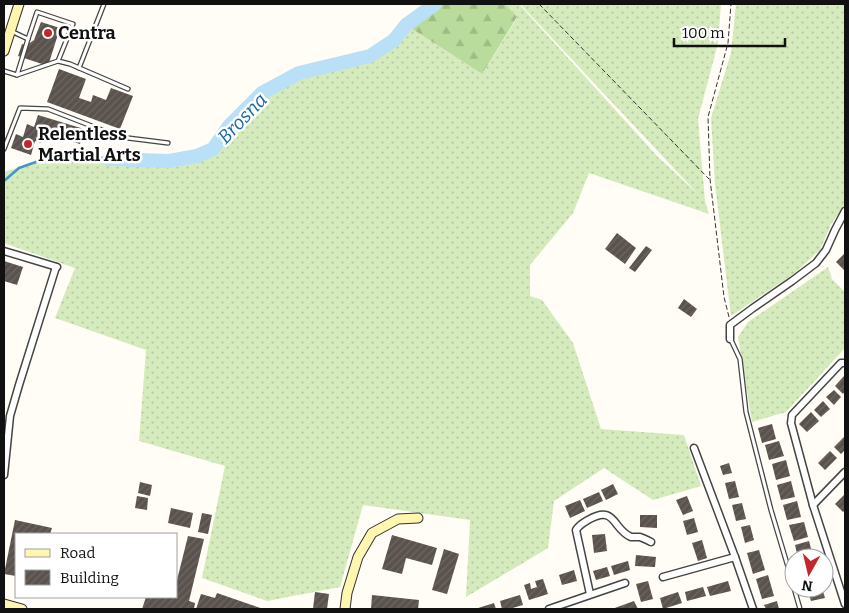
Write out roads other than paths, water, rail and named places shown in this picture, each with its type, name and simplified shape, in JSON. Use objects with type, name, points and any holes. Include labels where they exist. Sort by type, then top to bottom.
[{"type":"street","points":[[4,51],[19,4]]},
{"type":"street","points":[[730,339],[730,325],[816,263],[826,250],[845,211]]},
{"type":"street","points":[[4,251],[57,267],[32,340],[10,416],[4,476]]},
{"type":"street","points":[[845,363],[841,363],[792,415],[791,423],[813,505],[843,591],[845,604]]},
{"type":"street","points":[[694,448],[753,609]]},
{"type":"street","points":[[813,505],[845,472]]},
{"type":"street","points":[[590,594],[576,530],[578,526],[593,517],[605,514],[610,516],[622,530],[632,537],[651,542]]},
{"type":"street","points":[[345,609],[347,593],[358,557],[372,533],[398,520],[418,518]]},
{"type":"street","points":[[663,577],[735,556]]},
{"type":"street","points":[[548,609],[625,583]]},
{"type":"street","points":[[4,604],[22,609]]},
{"type":"lane","points":[[79,68],[104,4]]},
{"type":"lane","points":[[17,75],[37,12],[73,24],[58,61]]},
{"type":"lane","points":[[10,30],[28,39]]},
{"type":"lane","points":[[4,71],[17,75],[58,61],[128,89]]},
{"type":"lane","points":[[4,150],[20,108],[48,109],[120,137],[168,143]]},
{"type":"lane","points":[[730,339],[740,359],[746,412],[784,554]]},
{"type":"waterway","name":"Brosna","points":[[109,159],[169,161],[197,156],[213,149],[229,126],[262,93],[299,73],[370,56],[394,40],[406,25],[435,4]]},
{"type":"waterway","name":"Brosna","points":[[4,181],[19,168],[50,157],[79,154],[109,159]]},
{"type":"place","name":"Centra","points":[[48,33]]},
{"type":"place","name":"Relentless Martial Arts","points":[[28,144]]}]
